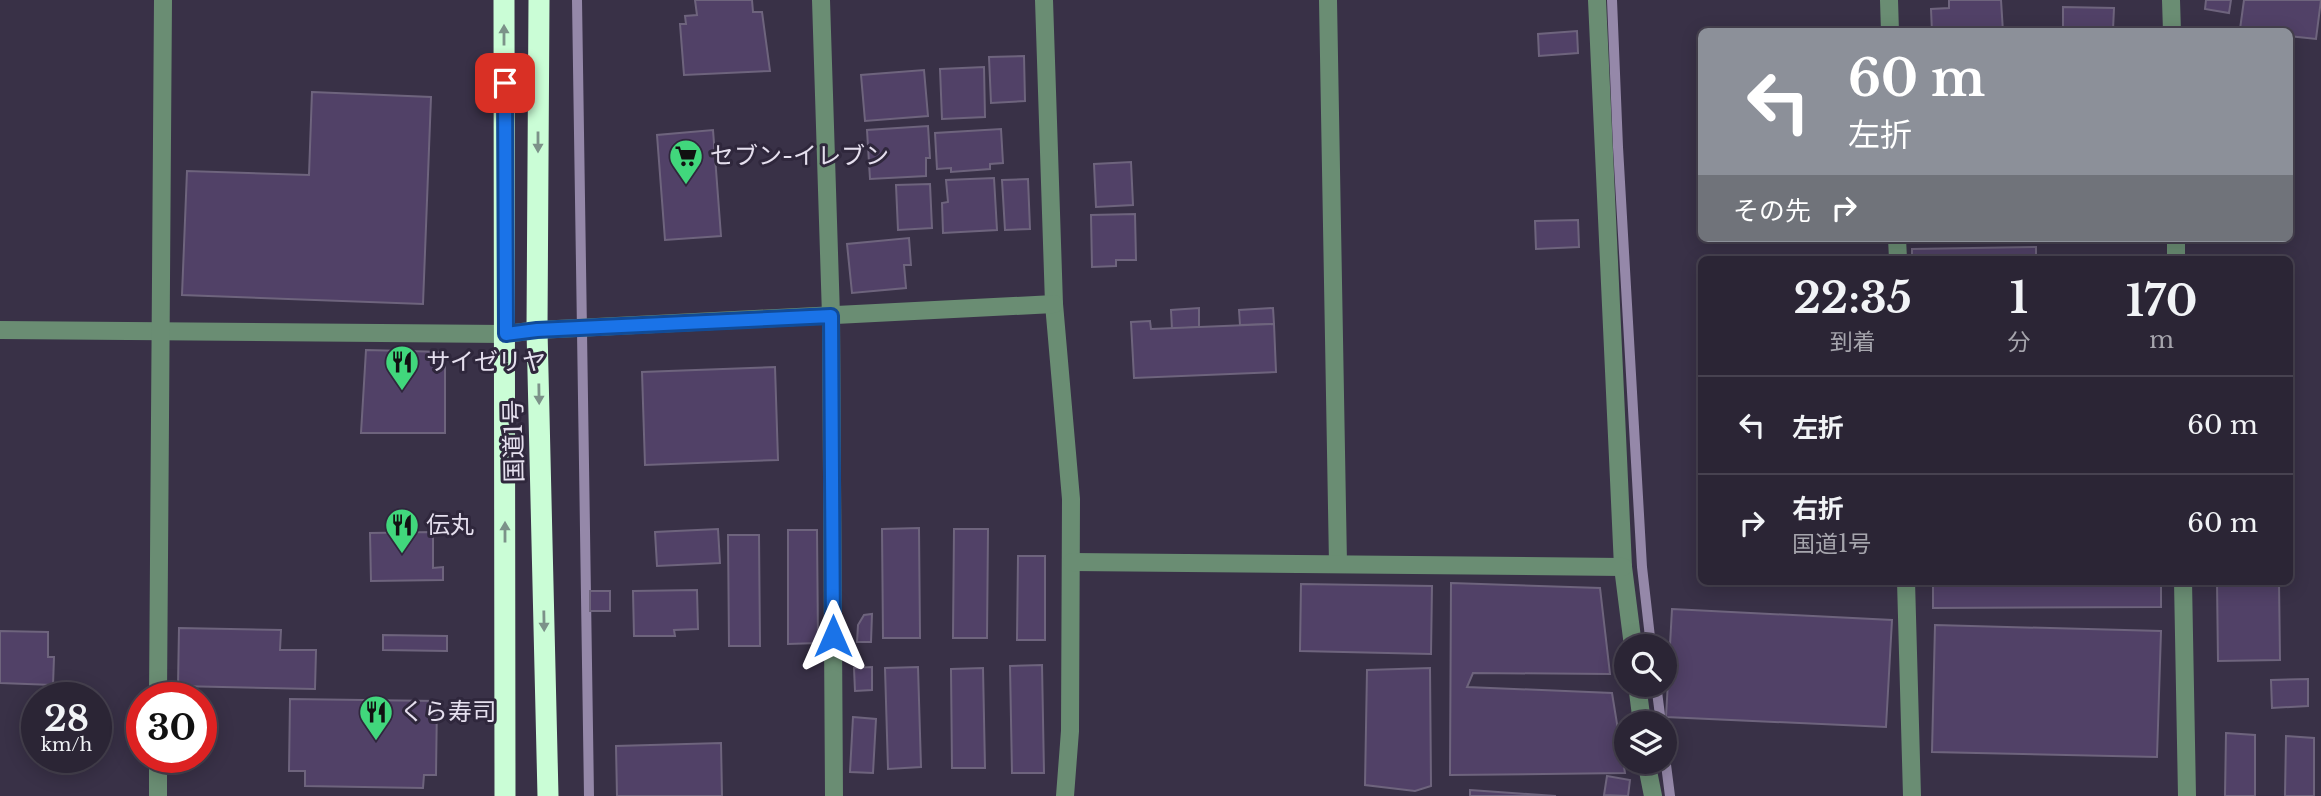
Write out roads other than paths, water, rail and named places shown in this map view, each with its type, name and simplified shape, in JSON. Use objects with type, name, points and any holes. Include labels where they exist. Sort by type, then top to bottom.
[{"type":"highway","name":"国道1号","points":[[504,0],[505,796]]},
{"type":"highway","name":"国道1号","points":[[539,0],[537,330],[548,796]]},
{"type":"street","points":[[158,682],[163,0]]},
{"type":"street","points":[[821,0],[831,316],[834,796]]},
{"type":"street","points":[[1044,0],[1054,304],[1071,499],[1070,731],[1065,796]]},
{"type":"street","points":[[1328,0],[1338,564]]},
{"type":"street","points":[[1597,0],[1623,567],[1631,634]]},
{"type":"street","points":[[1889,0],[1890,28]]},
{"type":"street","points":[[2171,0],[2172,28]]},
{"type":"street","points":[[0,331],[506,334],[537,330],[1054,304]]},
{"type":"street","points":[[1072,562],[1623,567]]},
{"type":"street","points":[[1906,585],[1912,796]]},
{"type":"street","points":[[2183,585],[2187,796]]},
{"type":"street","points":[[158,773],[158,796]]},
{"type":"street","points":[[1649,774],[1653,796]]},
{"type":"waterway","points":[[577,0],[589,796]]},
{"type":"waterway","points":[[1612,0],[1642,567],[1650,634]]},
{"type":"waterway","points":[[1658,697],[1659,711]]},
{"type":"waterway","points":[[1667,774],[1670,796]]},
{"type":"place","name":"セブン-イレブン","points":[[686,186]]},
{"type":"place","name":"サイゼリヤ","points":[[402,392]]},
{"type":"place","name":"伝丸","points":[[402,555]]},
{"type":"place","name":"くら寿司","points":[[376,742]]}]
